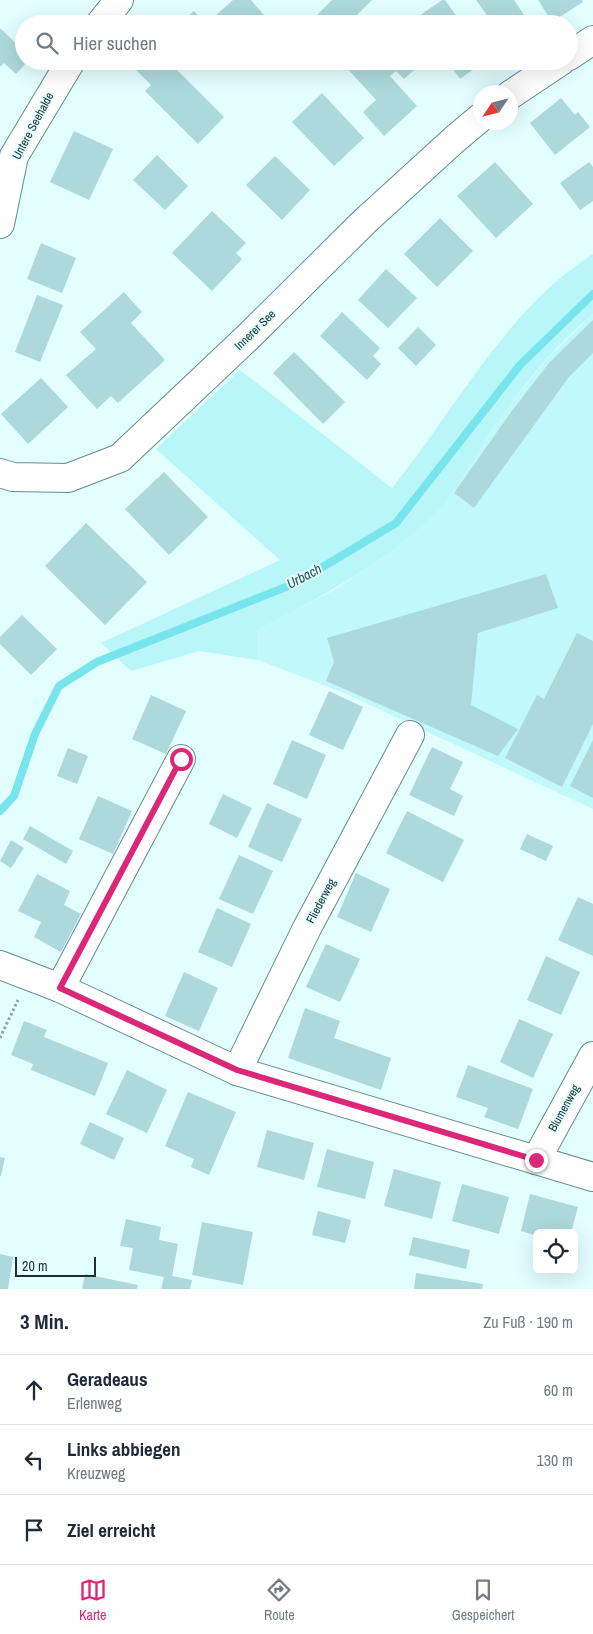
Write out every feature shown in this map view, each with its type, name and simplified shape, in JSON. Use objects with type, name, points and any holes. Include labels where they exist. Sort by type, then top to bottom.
[{"type":"street","points":[[107,15],[118,0]]},
{"type":"street","points":[[578,50],[593,40]]},
{"type":"street","name":"Untere Seehalde","points":[[0,224],[7,152],[65,70]]},
{"type":"street","points":[[518,90],[548,70]]},
{"type":"street","name":"Innerer See","points":[[0,473],[13,477],[68,478],[120,458],[248,338],[364,222],[473,124]]},
{"type":"street","name":"Fliederweg","points":[[237,1070],[307,928],[410,735]]},
{"type":"street","points":[[60,988],[181,759]]},
{"type":"street","points":[[0,966],[60,988],[237,1070],[593,1177]]},
{"type":"street","name":"Blumenweg","points":[[536,1160],[593,1056]]},
{"type":"path","points":[[0,1038],[29,976]]},
{"type":"shaded area","points":[[593,254],[593,314],[563,341],[523,387],[487,437],[445,502],[419,528],[376,562],[306,605],[257,630],[258,660],[199,651],[131,671],[101,643],[280,560],[156,449],[240,370],[392,488],[508,332],[533,303],[562,277]]},
{"type":"shaded area","points":[[593,314],[593,809],[342,692],[258,660],[257,630],[334,590],[382,558],[439,508],[505,410],[547,359]]},
{"type":"building","points":[[233,0],[251,0],[264,15],[216,15]]},
{"type":"building","points":[[332,0],[372,0],[357,15],[317,15]]},
{"type":"building","points":[[442,0],[445,0],[456,15],[420,15]]},
{"type":"building","points":[[476,0],[514,0],[524,15],[487,15]]},
{"type":"building","points":[[538,0],[582,0],[583,2],[563,15],[548,15]]},
{"type":"building","points":[[194,11],[198,15],[190,15]]},
{"type":"building","points":[[0,28],[15,42],[15,70],[20,70],[16,74],[4,63],[0,67]]},
{"type":"building","points":[[136,70],[177,70],[224,117],[198,144],[145,91],[151,85]]},
{"type":"building","points":[[349,70],[414,70],[404,79],[396,71],[390,76],[417,106],[384,136],[363,112],[376,100]]},
{"type":"building","points":[[454,70],[472,70],[460,79]]},
{"type":"building","points":[[322,93],[364,138],[334,166],[292,122]]},
{"type":"building","points":[[561,98],[575,115],[578,112],[590,127],[555,155],[530,123]]},
{"type":"building","points":[[74,131],[113,149],[89,200],[50,182]]},
{"type":"building","points":[[157,155],[188,186],[165,210],[133,180]]},
{"type":"building","points":[[275,156],[310,190],[282,220],[246,185]]},
{"type":"building","points":[[495,162],[533,204],[496,238],[457,196]]},
{"type":"building","points":[[589,162],[593,167],[593,201],[580,210],[560,183]]},
{"type":"building","points":[[212,211],[246,243],[236,253],[242,259],[212,291],[172,253]]},
{"type":"building","points":[[440,218],[473,251],[437,287],[404,254]]},
{"type":"building","points":[[41,243],[76,258],[62,293],[27,279]]},
{"type":"building","points":[[386,269],[417,298],[388,328],[358,300]]},
{"type":"building","points":[[124,292],[142,312],[131,323],[165,360],[118,403],[111,396],[97,409],[66,375],[96,349],[80,332]]},
{"type":"building","points":[[37,295],[63,305],[40,362],[15,352]]},
{"type":"building","points":[[342,312],[380,348],[373,356],[381,364],[367,380],[320,336]]},
{"type":"building","points":[[593,320],[593,353],[569,377],[474,508],[454,493],[511,412],[549,363]]},
{"type":"building","points":[[418,327],[436,345],[416,366],[398,348]]},
{"type":"building","points":[[294,352],[345,402],[323,424],[273,373]]},
{"type":"building","points":[[41,378],[68,407],[28,444],[1,414]]},
{"type":"building","points":[[164,472],[208,517],[169,555],[125,509]]},
{"type":"building","points":[[86,523],[147,582],[105,625],[45,566]]},
{"type":"building","points":[[546,574],[558,608],[478,633],[471,705],[518,729],[498,756],[326,681],[334,662],[327,638]]},
{"type":"building","points":[[22,615],[57,649],[31,675],[0,644],[0,637]]},
{"type":"building","points":[[577,633],[593,641],[593,724],[562,787],[505,758],[537,695],[544,699]]},
{"type":"building","points":[[329,691],[363,707],[343,750],[309,735]]},
{"type":"building","points":[[151,695],[186,711],[166,754],[132,739]]},
{"type":"building","points":[[292,740],[326,755],[307,799],[273,784]]},
{"type":"building","points":[[593,740],[593,798],[570,786]]},
{"type":"building","points":[[432,747],[463,762],[450,789],[463,796],[454,816],[409,795]]},
{"type":"building","points":[[68,748],[88,756],[77,784],[57,776]]},
{"type":"building","points":[[223,794],[252,808],[237,838],[209,824]]},
{"type":"building","points":[[98,796],[132,811],[113,854],[79,839]]},
{"type":"building","points":[[267,803],[302,819],[282,862],[248,847]]},
{"type":"building","points":[[407,811],[464,840],[443,882],[386,853]]},
{"type":"building","points":[[30,826],[73,851],[66,864],[23,839]]},
{"type":"building","points":[[527,834],[553,846],[546,861],[520,849]]},
{"type":"building","points":[[11,840],[24,848],[11,868],[0,861]]},
{"type":"building","points":[[239,855],[273,871],[253,914],[219,899]]},
{"type":"building","points":[[356,873],[390,889],[371,932],[337,917]]},
{"type":"building","points":[[37,874],[70,891],[64,905],[81,914],[61,952],[34,937],[41,922],[18,911]]},
{"type":"building","points":[[578,897],[593,904],[593,956],[558,940]]},
{"type":"building","points":[[217,908],[251,924],[232,967],[198,952]]},
{"type":"building","points":[[326,944],[360,959],[340,1002],[306,987]]},
{"type":"building","points":[[546,956],[580,972],[561,1015],[527,1000]]},
{"type":"building","points":[[184,972],[218,988],[199,1031],[165,1016]]},
{"type":"building","points":[[305,1008],[340,1021],[334,1038],[391,1058],[381,1090],[288,1058]]},
{"type":"building","points":[[519,1019],[553,1034],[533,1078],[500,1062]]},
{"type":"building","points":[[24,1021],[47,1030],[44,1037],[108,1063],[95,1096],[31,1070],[33,1064],[11,1055]]},
{"type":"building","points":[[468,1065],[533,1089],[518,1129],[484,1117],[488,1108],[456,1097]]},
{"type":"building","points":[[127,1070],[167,1090],[147,1133],[106,1114]]},
{"type":"building","points":[[188,1092],[236,1112],[209,1175],[191,1167],[194,1159],[165,1146]]},
{"type":"building","points":[[90,1122],[124,1138],[114,1160],[80,1144]]},
{"type":"building","points":[[267,1130],[314,1143],[304,1180],[257,1167]]},
{"type":"building","points":[[327,1149],[374,1162],[365,1199],[317,1187]]},
{"type":"building","points":[[0,1157],[5,1158],[1,1176],[0,1176]]},
{"type":"building","points":[[394,1169],[441,1182],[432,1219],[384,1206]]},
{"type":"building","points":[[462,1184],[509,1197],[499,1234],[452,1221]]},
{"type":"building","points":[[530,1194],[578,1207],[572,1229],[533,1229],[533,1235],[521,1231]]},
{"type":"building","points":[[318,1211],[351,1220],[345,1243],[312,1235]]},
{"type":"building","points":[[126,1219],[161,1227],[159,1240],[178,1244],[172,1276],[192,1280],[190,1289],[161,1289],[164,1277],[129,1270],[133,1248],[120,1246]]},
{"type":"building","points":[[202,1222],[253,1232],[243,1285],[192,1275]]},
{"type":"building","points":[[413,1237],[470,1250],[466,1269],[409,1255]]},
{"type":"building","points":[[0,1254],[13,1257],[8,1289],[0,1289]]},
{"type":"building","points":[[416,1273],[483,1284],[482,1289],[414,1289]]},
{"type":"building","points":[[85,1274],[138,1285],[137,1289],[82,1289]]},
{"type":"waterway","name":"Urbach","points":[[0,811],[14,796],[35,734],[59,686],[97,662],[296,583],[396,523],[520,365],[593,294]]},
{"type":"route","points":[[181,759],[60,988],[237,1070],[536,1160]]}]
